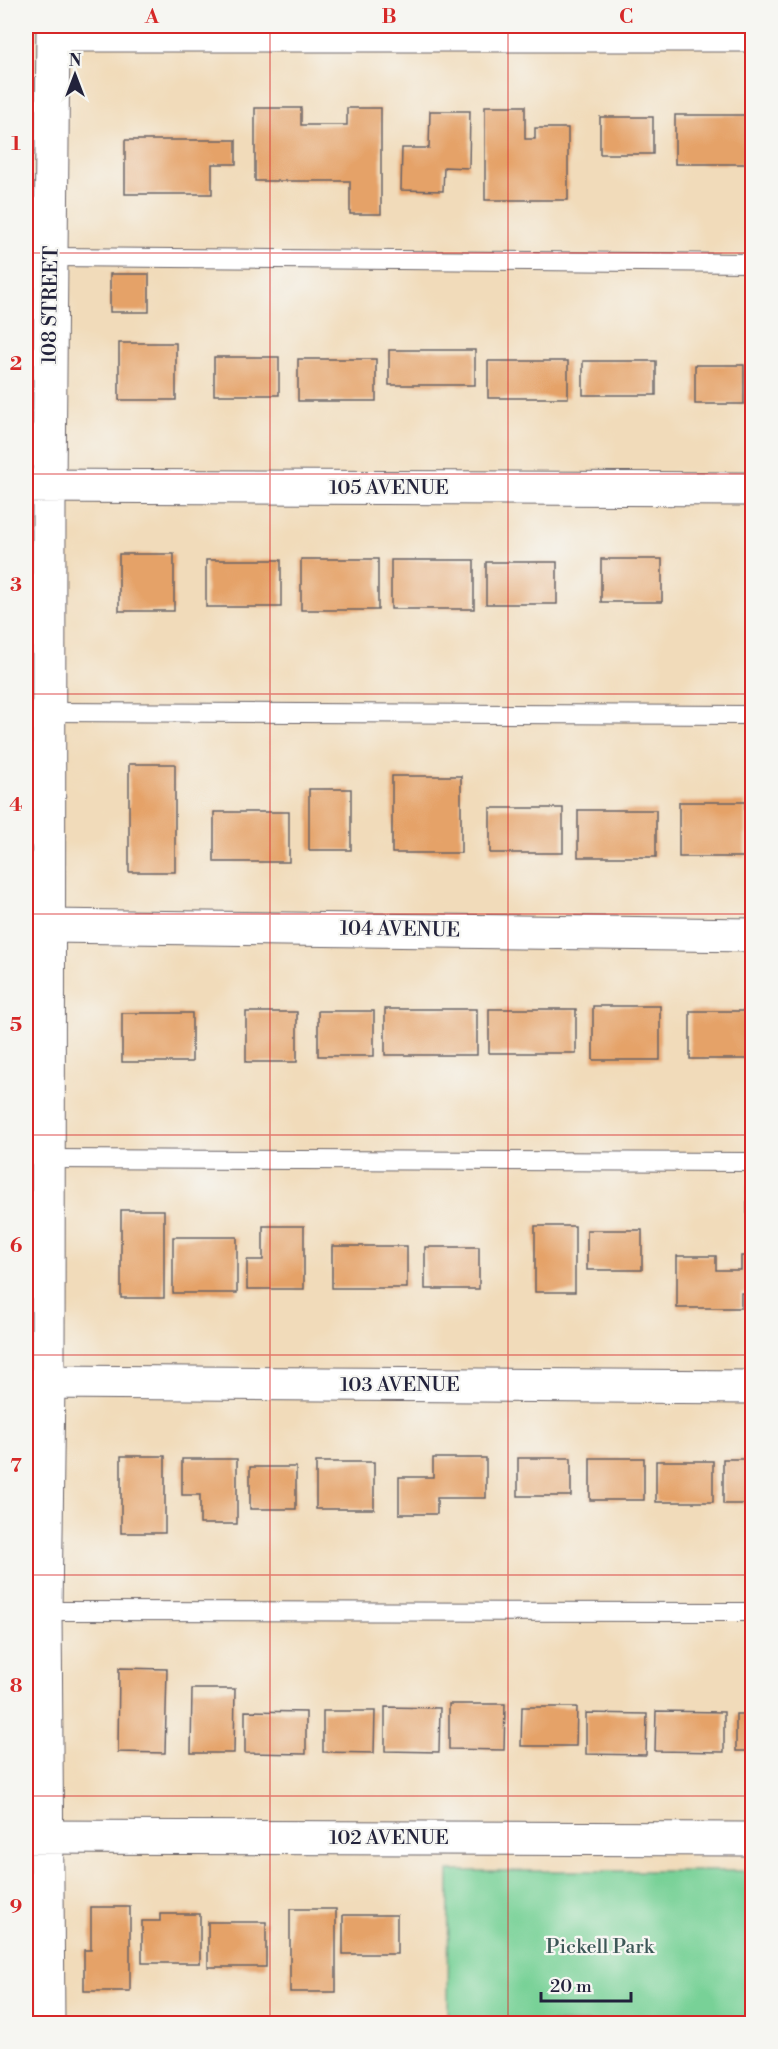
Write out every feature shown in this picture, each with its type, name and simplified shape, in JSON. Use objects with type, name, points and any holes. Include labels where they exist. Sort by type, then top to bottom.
[{"type":"street","points":[[53,30],[467,30],[753,35]]},
{"type":"street","name":"108 STREET","points":[[48,2024],[37,1837],[45,1611],[48,1382],[49,712],[37,487],[51,256],[53,30]]},
{"type":"street","name":"105 AVENUE","points":[[37,487],[753,489]]},
{"type":"street","name":"104 AVENUE","points":[[48,926],[753,935]]},
{"type":"street","name":"103 AVENUE","points":[[48,1382],[753,1387]]},
{"type":"street","name":"102 AVENUE","points":[[37,1837],[753,1839]]},
{"type":"lane","points":[[51,256],[753,263]]},
{"type":"lane","points":[[49,712],[753,715]]},
{"type":"lane","points":[[49,1159],[753,1162]]},
{"type":"lane","points":[[45,1611],[753,1612]]},
{"type":"green space","name":"Pickell Park","points":[[449,1871],[752,1871],[752,2023],[448,2023]]},
{"type":"building","points":[[485,106],[525,106],[525,139],[535,139],[535,128],[568,128],[568,200],[485,200]]},
{"type":"building","points":[[255,108],[301,108],[301,125],[347,125],[347,108],[381,108],[381,214],[350,214],[350,181],[255,181]]},
{"type":"building","points":[[430,111],[470,111],[469,168],[444,167],[443,191],[401,190],[402,148],[429,148]]},
{"type":"building","points":[[675,115],[749,115],[749,164],[675,164]]},
{"type":"building","points":[[600,117],[653,117],[653,154],[600,154]]},
{"type":"building","points":[[125,140],[236,140],[236,164],[212,164],[212,194],[125,194]]},
{"type":"building","points":[[110,274],[149,274],[149,312],[110,312]]},
{"type":"building","points":[[119,343],[176,343],[176,400],[119,400]]},
{"type":"building","points":[[389,350],[475,350],[475,385],[389,385]]},
{"type":"building","points":[[214,357],[279,357],[279,395],[214,395]]},
{"type":"building","points":[[298,359],[376,359],[376,401],[298,401]]},
{"type":"building","points":[[488,361],[568,361],[568,398],[488,398]]},
{"type":"building","points":[[583,361],[656,361],[656,395],[583,395]]},
{"type":"building","points":[[695,365],[744,365],[744,404],[695,404]]},
{"type":"building","points":[[119,554],[174,554],[174,611],[119,611]]},
{"type":"building","points":[[301,559],[378,559],[378,610],[301,610]]},
{"type":"building","points":[[601,559],[662,559],[662,602],[601,602]]},
{"type":"building","points":[[206,560],[281,560],[281,607],[206,607]]},
{"type":"building","points":[[391,560],[474,560],[474,609],[391,609]]},
{"type":"building","points":[[486,562],[557,562],[557,604],[486,604]]},
{"type":"building","points":[[129,764],[175,764],[175,872],[129,872]]},
{"type":"building","points":[[392,776],[461,776],[461,853],[392,853]]},
{"type":"building","points":[[309,789],[351,789],[351,850],[309,850]]},
{"type":"building","points":[[679,802],[745,802],[745,857],[679,857]]},
{"type":"building","points":[[490,808],[563,808],[563,853],[490,853]]},
{"type":"building","points":[[578,810],[656,810],[656,857],[578,857]]},
{"type":"building","points":[[214,812],[289,812],[289,862],[214,862]]},
{"type":"building","points":[[593,1006],[660,1006],[660,1060],[593,1060]]},
{"type":"building","points":[[385,1009],[477,1009],[477,1055],[385,1055]]},
{"type":"building","points":[[489,1009],[576,1009],[576,1053],[489,1053]]},
{"type":"building","points":[[318,1011],[374,1011],[374,1056],[318,1056]]},
{"type":"building","points":[[690,1011],[752,1011],[752,1059],[690,1059]]},
{"type":"building","points":[[246,1012],[297,1012],[297,1062],[246,1062]]},
{"type":"building","points":[[122,1013],[192,1013],[192,1062],[122,1062]]},
{"type":"building","points":[[747,1185],[752,1185],[752,1233],[747,1233]]},
{"type":"building","points":[[121,1210],[164,1210],[164,1298],[121,1298]]},
{"type":"building","points":[[263,1226],[304,1226],[304,1289],[247,1289],[247,1260],[263,1260]]},
{"type":"building","points":[[535,1226],[575,1226],[575,1292],[535,1292]]},
{"type":"building","points":[[587,1230],[642,1230],[642,1270],[587,1270]]},
{"type":"building","points":[[173,1237],[237,1237],[237,1293],[173,1293]]},
{"type":"building","points":[[332,1246],[407,1246],[407,1288],[332,1288]]},
{"type":"building","points":[[425,1247],[479,1247],[479,1289],[425,1289]]},
{"type":"building","points":[[677,1256],[716,1256],[716,1270],[741,1270],[741,1256],[752,1256],[752,1293],[741,1293],[741,1308],[677,1308]]},
{"type":"building","points":[[121,1456],[165,1456],[165,1533],[121,1533]]},
{"type":"building","points":[[433,1458],[486,1458],[486,1498],[437,1498],[437,1514],[399,1514],[399,1477],[433,1477]]},
{"type":"building","points":[[518,1458],[571,1458],[571,1496],[518,1496]]},
{"type":"building","points":[[590,1458],[644,1458],[644,1500],[590,1500]]},
{"type":"building","points":[[182,1459],[237,1459],[237,1524],[200,1524],[200,1495],[182,1495]]},
{"type":"building","points":[[723,1459],[752,1459],[752,1504],[723,1504]]},
{"type":"building","points":[[656,1461],[713,1461],[713,1502],[656,1502]]},
{"type":"building","points":[[316,1462],[374,1462],[374,1509],[316,1509]]},
{"type":"building","points":[[250,1467],[296,1467],[296,1509],[250,1509]]},
{"type":"building","points":[[119,1668],[167,1669],[165,1753],[118,1752]]},
{"type":"building","points":[[192,1689],[235,1689],[234,1753],[191,1753]]},
{"type":"building","points":[[449,1704],[505,1704],[504,1750],[449,1749]]},
{"type":"building","points":[[385,1707],[440,1708],[439,1752],[385,1751]]},
{"type":"building","points":[[522,1707],[577,1707],[576,1746],[521,1746]]},
{"type":"building","points":[[245,1711],[306,1712],[306,1754],[245,1753]]},
{"type":"building","points":[[323,1711],[375,1711],[374,1753],[323,1752]]},
{"type":"building","points":[[656,1711],[724,1712],[724,1752],[655,1751]]},
{"type":"building","points":[[586,1713],[647,1714],[646,1755],[586,1754]]},
{"type":"building","points":[[736,1714],[752,1714],[752,1751],[736,1751]]},
{"type":"building","points":[[91,1907],[130,1907],[130,1991],[84,1991],[84,1950],[91,1950]]},
{"type":"building","points":[[290,1909],[336,1909],[336,1992],[290,1992]]},
{"type":"building","points":[[160,1914],[200,1914],[200,1963],[142,1963],[142,1921],[160,1921]]},
{"type":"building","points":[[343,1915],[397,1915],[397,1954],[343,1954]]},
{"type":"building","points":[[208,1922],[266,1922],[266,1967],[208,1967]]}]
